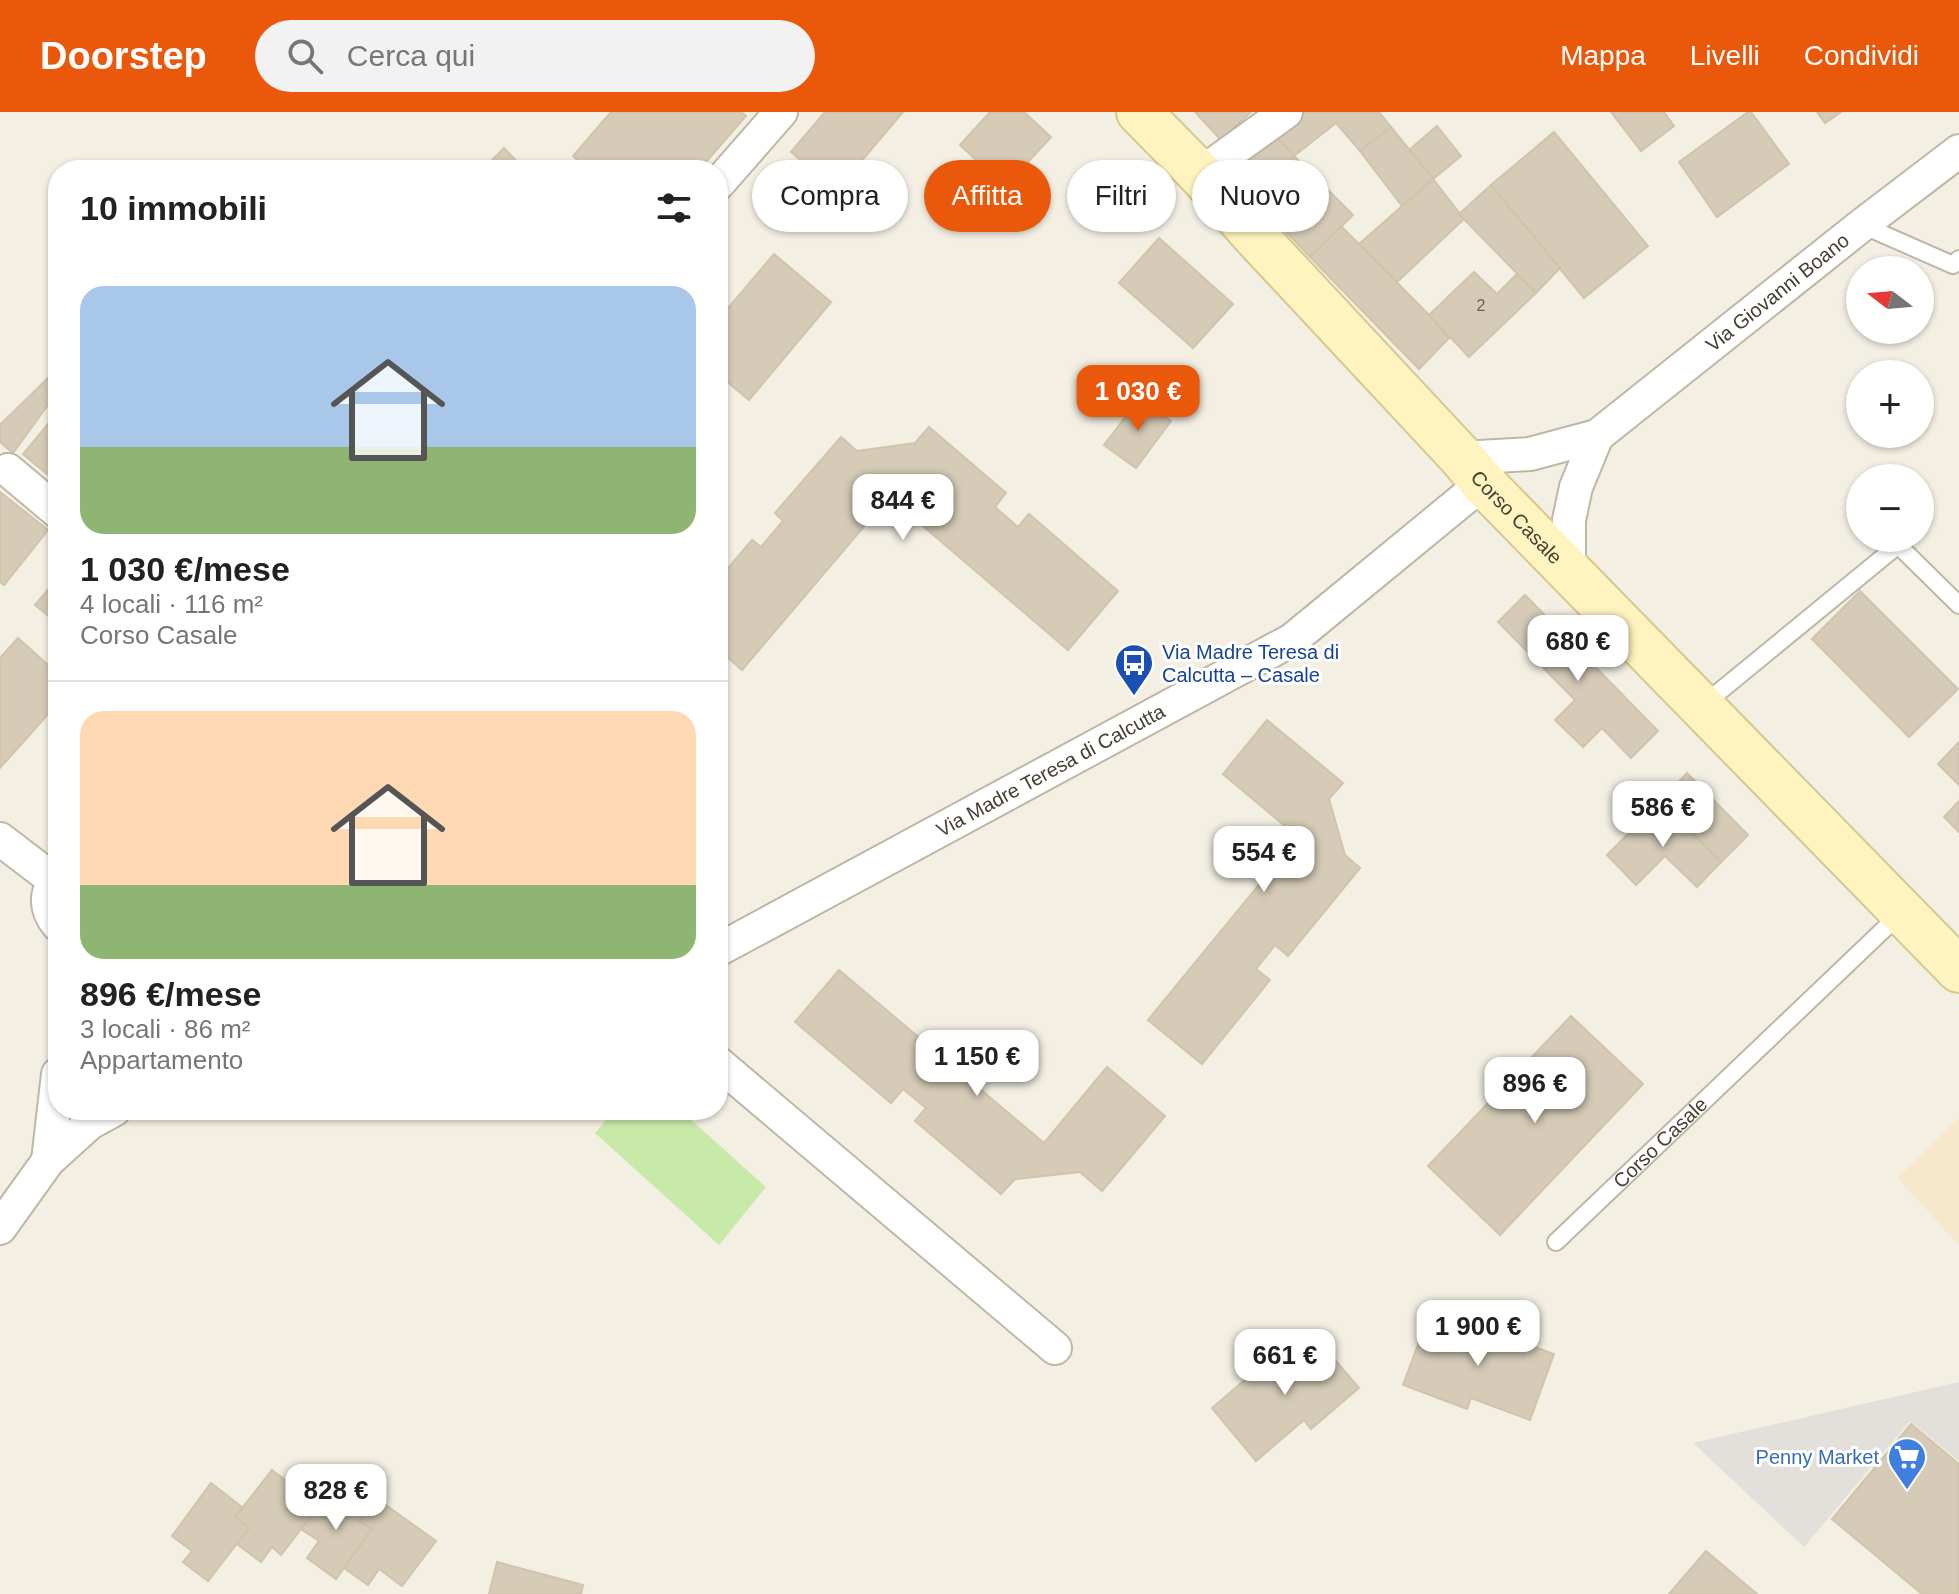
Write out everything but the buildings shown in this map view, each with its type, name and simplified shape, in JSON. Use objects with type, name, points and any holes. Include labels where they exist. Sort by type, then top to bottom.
[{"type":"street","points":[[728,173],[781,112]]},
{"type":"street","name":"Corso Casale","points":[[1139,112],[1192,166]]},
{"type":"street","points":[[1219,160],[1286,112]]},
{"type":"street","name":"Via Giovanni Boano","points":[[1473,470],[1597,436],[1959,151]]},
{"type":"street","name":"Corso Casale","points":[[1251,232],[1569,571],[1959,970]]},
{"type":"street","name":"Via Giovanni Boano","points":[[1569,571],[1571,509],[1576,487],[1597,436]]},
{"type":"street","points":[[8,470],[48,504]]},
{"type":"street","name":"Via Madre Teresa di Calcutta","points":[[728,945],[1292,640],[1473,470]]},
{"type":"street","points":[[0,839],[48,874]]},
{"type":"street","points":[[728,1071],[1055,1348]]},
{"type":"street","points":[[48,1161],[53,1120]]},
{"type":"street","points":[[0,1228],[48,1161],[96,1120]]},
{"type":"lane","points":[[1862,225],[1953,265],[1959,259]]},
{"type":"lane","points":[[1701,706],[1898,545],[1959,605]]},
{"type":"lane","name":"Corso Casale","points":[[1556,1242],[1903,912]]},
{"type":"shaded area","points":[[1959,1118],[1959,1245],[1898,1178]]},
{"type":"shaded area","points":[[1959,1382],[1959,1461],[1910,1421],[1804,1547],[1693,1443]]},
{"type":"green space","points":[[606,1120],[691,1120],[766,1187],[719,1245],[595,1133]]},
{"type":"place","name":"Via Madre Teresa di Calcutta – Casale","points":[[1134,697]]},
{"type":"place","name":"Penny Market","points":[[1907,1491]]}]
